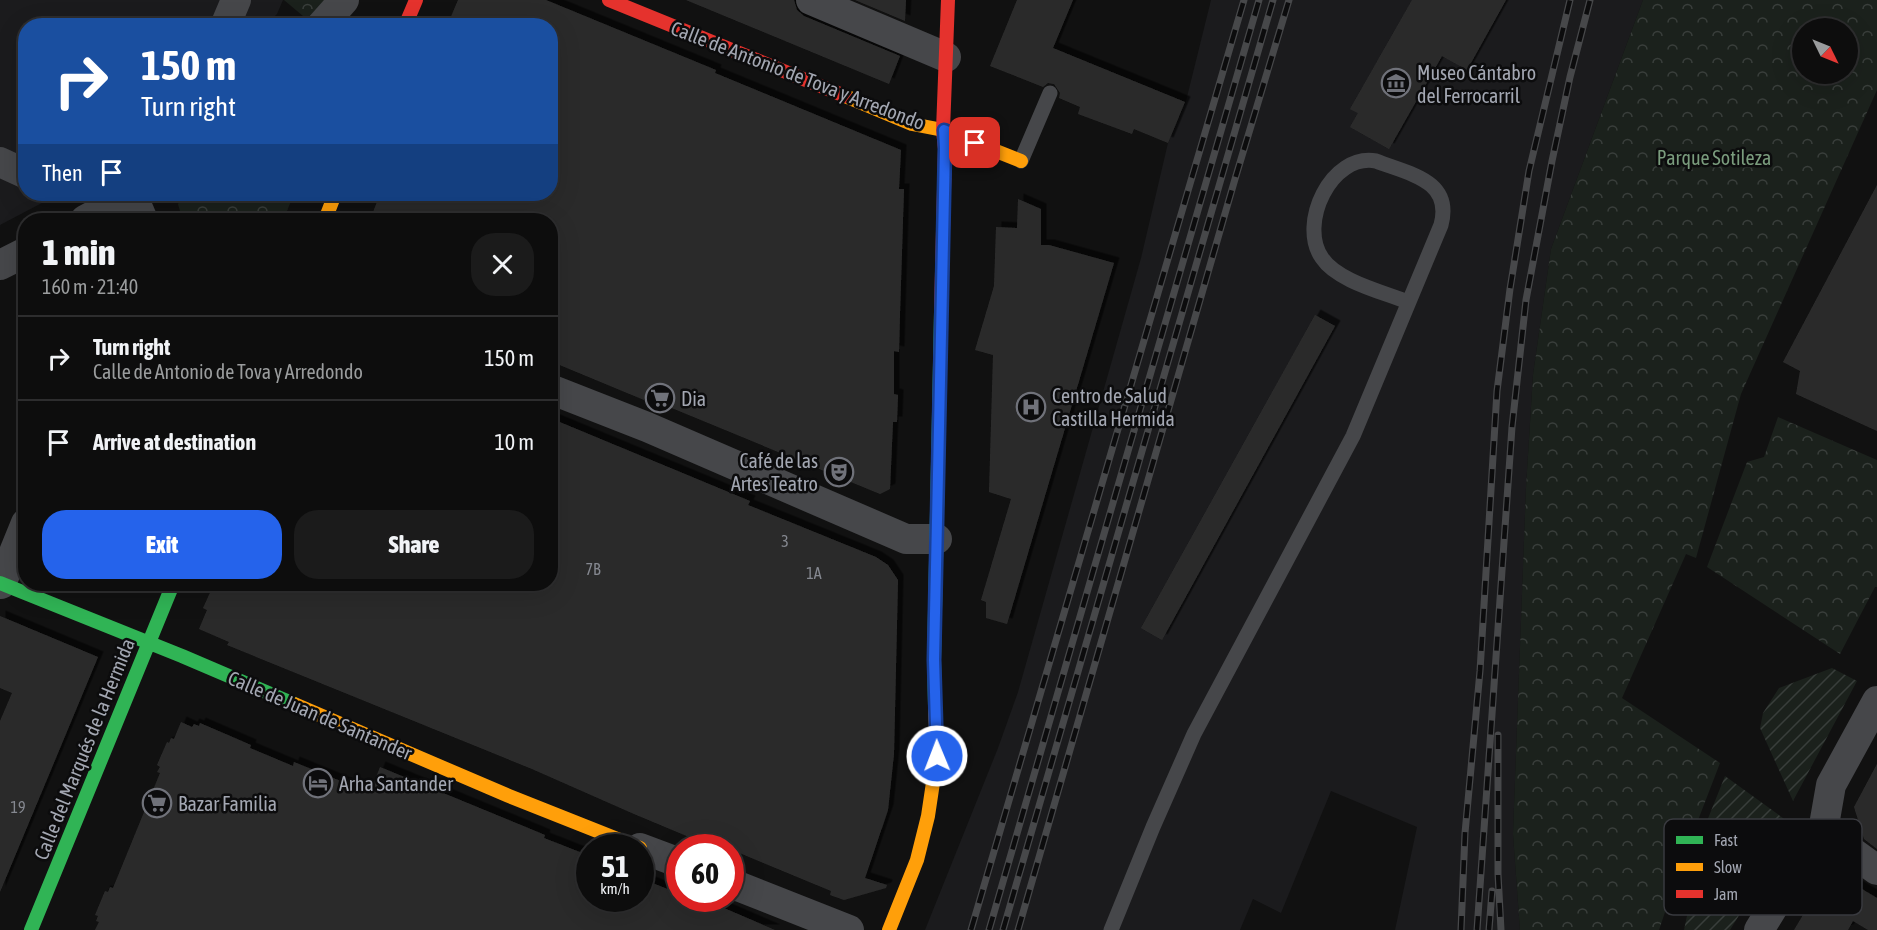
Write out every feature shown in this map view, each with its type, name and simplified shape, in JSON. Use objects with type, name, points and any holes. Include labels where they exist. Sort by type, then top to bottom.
[{"type":"main road","points":[[408,18],[416,0]]},
{"type":"main road","name":"Calle de Antonio de Tova y Arredondo","points":[[609,0],[912,124],[944,130],[1021,161]]},
{"type":"main road","points":[[889,930],[917,860],[928,816],[937,756],[934,660],[948,0]]},
{"type":"main road","name":"Calle de Juan de Santander","points":[[1,583],[18,590]]},
{"type":"main road","name":"Calle de Juan de Santander","points":[[21,591],[149,642],[509,796],[605,834]]},
{"type":"main road","name":"Calle del Marqués de la Hermida","points":[[31,930],[170,591]]},
{"type":"street","points":[[228,18],[236,0]]},
{"type":"street","points":[[328,18],[344,0]]},
{"type":"street","points":[[811,0],[946,57]]},
{"type":"street","points":[[0,162],[18,170]]},
{"type":"street","points":[[98,213],[120,201]]},
{"type":"street","points":[[0,265],[18,256]]},
{"type":"street","points":[[558,392],[647,427],[906,539],[937,539]]},
{"type":"street","points":[[1,583],[18,542]]},
{"type":"street","points":[[1825,819],[1831,785],[1877,701]]},
{"type":"street","points":[[1862,859],[1877,870]]},
{"type":"street","points":[[744,889],[849,930]]},
{"type":"street","points":[[1759,930],[1769,915]]},
{"type":"lane","points":[[1021,161],[1050,93]]},
{"type":"lane","points":[[1111,930],[1194,734],[1353,436],[1441,225],[1444,208],[1435,188],[1424,180],[1376,161],[1358,161],[1341,171],[1326,188],[1313,225],[1315,245],[1322,258],[1339,274],[1408,302]]},
{"type":"shaded area","points":[[0,0],[283,0],[273,18],[18,18],[18,201],[46,201],[23,213],[18,213],[18,216],[0,225]]},
{"type":"shaded area","points":[[1211,0],[1643,0],[1551,249],[1533,375],[1526,488],[1513,834],[1520,930],[1395,930],[1417,827],[1331,791],[1281,913],[1253,899],[1240,930],[925,930],[1018,692],[1141,258],[1168,143],[1186,101]]},
{"type":"green space","points":[[284,0],[327,0],[312,18],[305,18]]},
{"type":"green space","name":"Parque Sotileza","points":[[1643,0],[1877,0],[1877,90],[1741,394],[1696,558],[1686,554],[1622,698],[1720,763],[1698,819],[1664,819],[1664,915],[1659,930],[1520,930],[1513,834],[1526,488],[1533,375],[1551,249]]},
{"type":"green space","points":[[180,201],[291,201],[286,213],[185,213],[180,211],[178,204]]},
{"type":"green space","points":[[1778,417],[1877,460],[1877,587],[1840,654],[1707,567],[1747,462],[1764,457]]},
{"type":"green space","points":[[1832,668],[1857,681],[1793,801],[1760,728],[1763,713],[1779,688]]},
{"type":"green space","points":[[1725,776],[1784,819],[1708,819]]},
{"type":"green space","points":[[1687,915],[1739,915],[1730,930],[1684,930]]},
{"type":"building","points":[[458,0],[546,0],[901,150],[899,189],[904,189],[899,352],[894,351],[894,394],[898,395],[897,422],[893,422],[890,489],[880,494],[645,397],[644,400],[558,364],[558,213],[373,213],[377,201],[558,201],[558,18],[450,18]]},
{"type":"building","points":[[686,0],[794,0],[797,10],[804,16],[900,56],[889,84]]},
{"type":"building","points":[[855,0],[906,0],[905,21]]},
{"type":"building","points":[[1017,0],[1073,0],[1053,48],[1185,102],[1168,143],[1134,129],[1132,134],[1078,114],[1080,107],[1059,98],[1060,93],[1054,84],[1048,83],[1043,87],[990,66]]},
{"type":"building","name":"Museo Cántabro del Ferrocarril","points":[[1412,0],[1506,0],[1467,70],[1442,56],[1389,149],[1350,127],[1358,113],[1350,109]]},
{"type":"building","points":[[1877,185],[1877,431],[1796,394],[1800,371],[1783,362]]},
{"type":"building","name":"Centro de Salud Castilla Hermida","points":[[1018,199],[1041,209],[1041,245],[1049,245],[1114,263],[1007,624],[986,618],[986,602],[981,600],[1011,499],[989,492],[993,355],[975,350],[994,286],[996,227],[1017,228]]},
{"type":"building","points":[[1315,315],[1335,326],[1162,640],[1141,628]]},
{"type":"building","points":[[558,421],[750,501],[748,505],[876,557],[888,565],[898,580],[894,754],[888,810],[865,878],[887,885],[886,888],[844,900],[830,895],[831,891],[744,855],[744,834],[682,834],[532,769],[227,645],[229,642],[199,629],[207,610],[203,608],[211,591],[558,591]]},
{"type":"building","points":[[0,616],[98,657],[0,892],[0,721],[12,693],[0,688]]},
{"type":"building","points":[[181,722],[192,727],[194,724],[199,726],[200,723],[293,766],[294,762],[370,793],[380,767],[545,835],[544,838],[576,851],[576,912],[654,912],[654,884],[666,888],[666,912],[733,912],[775,930],[95,930],[99,922],[96,921],[98,916],[95,915],[105,891],[108,892],[110,887],[113,888],[160,773],[157,772],[160,767],[157,765],[167,742],[169,743],[171,738],[174,739]]},
{"type":"building","points":[[1877,764],[1877,849],[1864,839],[1862,819],[1858,819],[1854,807]]},
{"type":"building","points":[[1862,889],[1877,898],[1877,930],[1868,930],[1853,921],[1848,930],[1794,930],[1803,915],[1862,915]]},
{"type":"railway","points":[[971,930],[1244,0]]},
{"type":"railway","points":[[989,930],[1259,0]]},
{"type":"railway","points":[[1003,930],[1273,0]]},
{"type":"railway","points":[[1018,930],[1289,0]]},
{"type":"railway","points":[[1461,930],[1465,833],[1480,671],[1497,391],[1510,289],[1529,171],[1570,0]]},
{"type":"railway","points":[[1477,930],[1512,427],[1526,300],[1552,161],[1590,0]]},
{"type":"railway","points":[[1498,735],[1498,874],[1501,930]]},
{"type":"railway","points":[[1489,930],[1492,891]]},
{"type":"traffic: fast","points":[[935,706],[941,312]]},
{"type":"traffic: fast","points":[[0,583],[18,590]]},
{"type":"traffic: fast","points":[[20,591],[294,704]]},
{"type":"traffic: fast","points":[[31,930],[170,591]]},
{"type":"traffic: slow","points":[[845,96],[912,124],[943,130],[1021,161]]},
{"type":"traffic: slow","points":[[328,213],[332,201]]},
{"type":"traffic: slow","points":[[294,704],[509,796],[605,834]]},
{"type":"traffic: slow","points":[[889,930],[917,860],[928,816],[937,756],[935,706]]},
{"type":"traffic: jam","points":[[408,18],[416,0]]},
{"type":"traffic: jam","points":[[609,0],[845,96]]},
{"type":"traffic: jam","points":[[941,312],[945,149],[943,130],[948,0]]},
{"type":"place","name":"Museo Cántabro del Ferrocarril","points":[[1396,83]]},
{"type":"place","name":"Dia","points":[[660,398]]},
{"type":"place","name":"Centro de Salud Castilla Hermida","points":[[1031,407]]},
{"type":"place","name":"Café de las Artes Teatro","points":[[839,472]]},
{"type":"place","name":"Arha Santander","points":[[318,783]]},
{"type":"place","name":"Bazar Familia","points":[[157,803]]},
{"type":"route","points":[[937,756],[934,660],[944,130],[975,143]]}]
